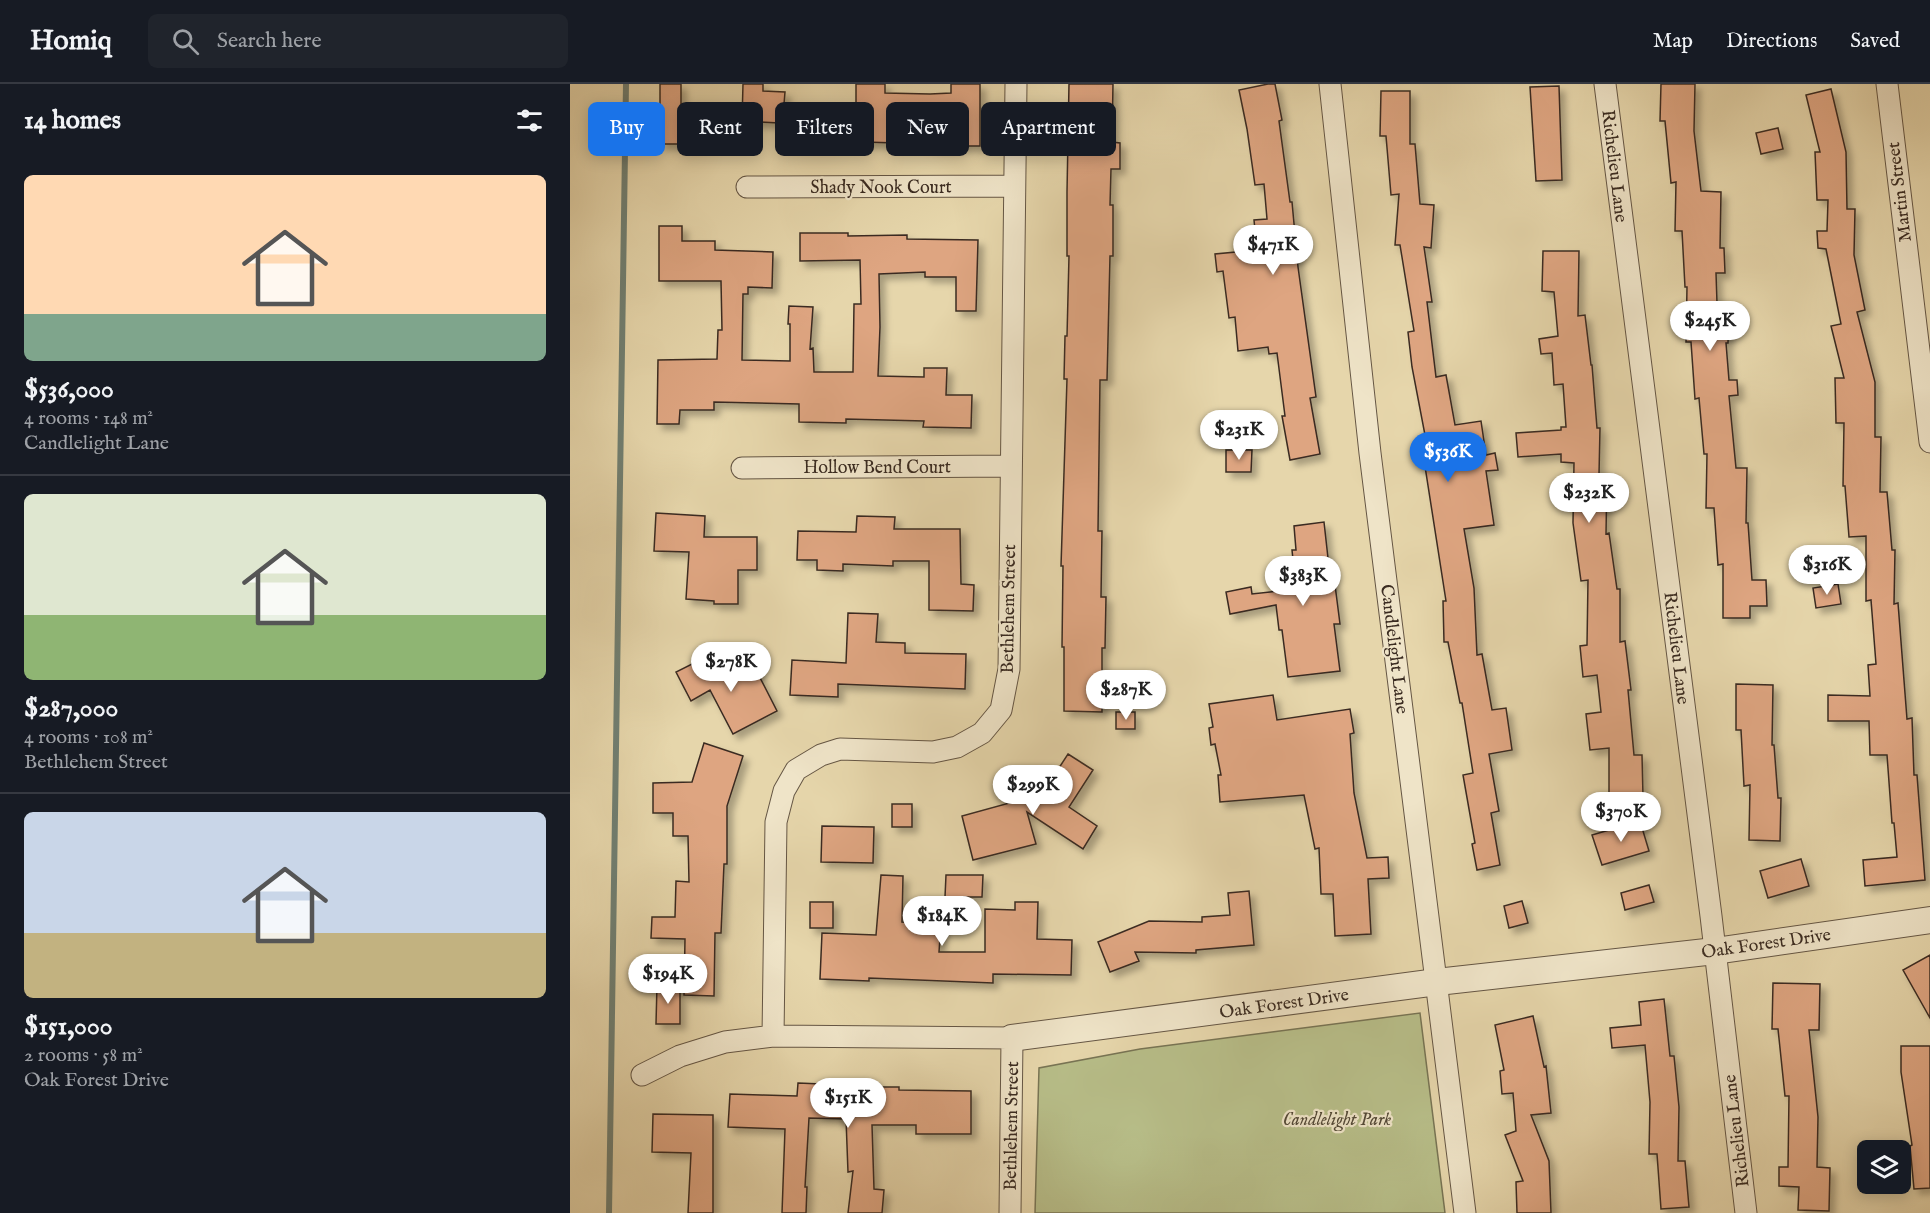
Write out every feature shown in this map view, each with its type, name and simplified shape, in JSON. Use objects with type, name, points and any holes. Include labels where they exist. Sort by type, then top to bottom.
[{"type":"street","name":"Bethlehem Street","points":[[773,1036],[776,822],[784,791],[796,770],[821,755],[840,749],[933,752],[957,747],[982,733],[1001,710],[1009,669],[1016,84]]},
{"type":"street","name":"Candlelight Lane","points":[[1330,84],[1370,453],[1465,1213]]},
{"type":"street","name":"Richelieu Lane","points":[[1605,84],[1746,1213]]},
{"type":"street","name":"Martin Street","points":[[1887,84],[1930,442]]},
{"type":"street","name":"Shady Nook Court","points":[[747,187],[1014,186]]},
{"type":"street","name":"Hollow Bend Court","points":[[742,468],[1011,466]]},
{"type":"street","name":"Oak Forest Drive","points":[[642,1075],[680,1056],[724,1042],[773,1036],[1012,1038],[1437,982],[1715,951],[1930,920]]},
{"type":"street","name":"Bethlehem Street","points":[[1011,1213],[1012,1038]]},
{"type":"green space","name":"Candlelight Park","points":[[1420,1013],[1445,1213],[1035,1213],[1039,1068],[1140,1049]]},
{"type":"building","points":[[660,84],[681,84],[681,102],[677,102],[677,144],[665,144],[665,102],[660,102]]},
{"type":"building","points":[[743,84],[763,84],[763,91],[785,92],[784,102],[775,102],[775,123],[763,122],[763,102],[743,102]]},
{"type":"building","points":[[856,84],[885,84],[885,93],[930,94],[951,93],[951,84],[980,84],[980,146],[969,146],[969,102],[886,102],[886,143],[874,142],[874,102],[856,102]]},
{"type":"building","points":[[1069,84],[1113,84],[1113,102],[1069,102]]},
{"type":"building","points":[[1275,84],[1282,120],[1279,121],[1290,202],[1292,202],[1298,267],[1316,397],[1310,398],[1320,454],[1290,460],[1282,416],[1285,416],[1277,353],[1269,354],[1268,347],[1238,351],[1235,317],[1229,318],[1223,271],[1217,272],[1215,254],[1257,250],[1254,220],[1267,219],[1264,184],[1255,185],[1239,90]]},
{"type":"building","points":[[1661,84],[1695,84],[1694,131],[1701,191],[1721,192],[1720,248],[1724,248],[1725,273],[1716,273],[1717,303],[1729,303],[1728,343],[1726,343],[1729,380],[1737,380],[1738,395],[1729,396],[1736,468],[1747,468],[1746,523],[1748,523],[1752,580],[1766,580],[1767,606],[1750,606],[1750,618],[1723,618],[1723,564],[1718,565],[1714,508],[1706,508],[1707,454],[1704,454],[1699,398],[1695,399],[1691,342],[1686,342],[1687,287],[1685,287],[1682,231],[1675,231],[1676,182],[1671,183],[1665,121],[1660,121]]},
{"type":"building","points":[[1559,86],[1562,180],[1536,181],[1530,87]]},
{"type":"building","points":[[1831,89],[1846,152],[1847,209],[1855,209],[1854,255],[1865,310],[1857,312],[1875,382],[1875,437],[1881,437],[1880,492],[1887,492],[1892,550],[1895,550],[1894,604],[1898,603],[1907,719],[1912,718],[1914,775],[1917,775],[1925,880],[1865,886],[1863,860],[1897,857],[1887,755],[1870,755],[1869,721],[1828,721],[1828,695],[1870,696],[1868,665],[1876,664],[1871,600],[1866,601],[1866,536],[1849,537],[1845,486],[1843,486],[1844,423],[1836,423],[1835,378],[1844,378],[1831,326],[1841,324],[1826,249],[1818,248],[1817,231],[1827,231],[1828,200],[1817,200],[1815,152],[1820,152],[1806,95]]},
{"type":"building","points":[[1381,91],[1410,91],[1410,144],[1415,144],[1420,204],[1434,205],[1431,248],[1424,247],[1432,302],[1427,302],[1436,377],[1446,375],[1455,425],[1481,421],[1486,455],[1495,453],[1498,470],[1486,471],[1494,525],[1464,529],[1474,588],[1477,655],[1482,654],[1492,710],[1506,708],[1512,750],[1489,754],[1499,811],[1491,813],[1500,865],[1477,870],[1472,844],[1475,843],[1463,775],[1473,773],[1462,703],[1460,703],[1448,642],[1444,642],[1443,601],[1446,601],[1422,447],[1426,447],[1425,435],[1412,367],[1408,332],[1414,331],[1400,245],[1395,245],[1399,194],[1391,195],[1386,136],[1380,136]]},
{"type":"building","points":[[1778,128],[1783,149],[1761,154],[1756,133]]},
{"type":"building","points":[[1116,142],[1120,143],[1120,169],[1111,169],[1110,205],[1113,205],[1113,256],[1110,256],[1107,380],[1100,380],[1098,531],[1102,531],[1101,597],[1106,597],[1105,648],[1102,648],[1102,712],[1064,711],[1063,566],[1061,566],[1067,379],[1064,379],[1065,336],[1067,336],[1069,256],[1067,256],[1068,156],[1116,156]]},
{"type":"building","points":[[659,226],[682,226],[682,241],[715,241],[715,250],[773,252],[772,288],[748,287],[748,294],[743,294],[742,360],[790,361],[789,306],[813,307],[810,349],[813,348],[814,372],[853,372],[854,304],[861,304],[860,260],[800,261],[800,233],[848,233],[848,236],[907,235],[907,239],[978,240],[976,311],[956,311],[956,277],[925,277],[925,272],[879,274],[878,376],[924,377],[924,368],[947,368],[946,395],[972,395],[971,428],[923,427],[924,421],[846,419],[846,423],[799,422],[799,404],[714,402],[714,410],[680,410],[679,424],[657,424],[658,360],[717,359],[718,330],[722,330],[721,281],[659,281]]},
{"type":"building","points":[[1543,251],[1579,251],[1578,316],[1585,315],[1592,365],[1597,428],[1600,428],[1599,475],[1607,475],[1606,534],[1609,533],[1617,589],[1620,589],[1620,642],[1625,641],[1631,690],[1628,690],[1634,755],[1642,755],[1643,797],[1609,798],[1609,748],[1590,750],[1586,714],[1601,712],[1597,675],[1583,677],[1580,646],[1587,645],[1588,580],[1581,581],[1573,523],[1574,463],[1561,462],[1561,454],[1518,457],[1516,433],[1561,430],[1561,427],[1566,427],[1563,384],[1554,385],[1552,353],[1541,354],[1539,339],[1558,336],[1554,292],[1542,291]]},
{"type":"building","points":[[1226,450],[1252,450],[1251,472],[1226,472]]},
{"type":"building","points":[[656,513],[705,516],[704,537],[757,537],[757,570],[738,570],[738,604],[714,604],[714,601],[686,599],[689,552],[654,551]]},
{"type":"building","points":[[857,516],[895,517],[894,529],[960,529],[961,584],[974,585],[973,611],[929,610],[929,561],[893,561],[893,566],[843,564],[843,571],[817,570],[817,560],[797,560],[798,531],[856,532]]},
{"type":"building","points":[[1324,522],[1331,585],[1335,585],[1340,624],[1334,624],[1340,671],[1288,677],[1282,630],[1279,630],[1276,605],[1230,614],[1226,592],[1251,587],[1252,594],[1296,589],[1292,550],[1296,550],[1294,526]]},
{"type":"building","points":[[1838,584],[1841,604],[1816,608],[1813,588]]},
{"type":"building","points":[[848,613],[878,614],[876,642],[905,643],[905,653],[966,654],[965,689],[838,684],[838,697],[790,695],[792,660],[846,663]]},
{"type":"building","points":[[704,658],[715,679],[751,660],[777,711],[733,734],[710,690],[691,701],[676,672]]},
{"type":"building","points":[[1736,684],[1773,685],[1772,745],[1774,745],[1778,798],[1781,798],[1780,841],[1749,840],[1750,785],[1744,786],[1741,730],[1736,730]]},
{"type":"building","points":[[1273,695],[1277,720],[1350,709],[1354,733],[1350,734],[1354,793],[1367,858],[1388,857],[1389,878],[1368,879],[1371,934],[1335,936],[1333,894],[1321,894],[1319,848],[1315,849],[1304,795],[1220,802],[1218,775],[1221,775],[1215,744],[1211,745],[1209,728],[1213,727],[1209,704]]},
{"type":"building","points":[[1116,712],[1135,712],[1135,729],[1116,729]]},
{"type":"building","points":[[704,743],[743,756],[727,806],[727,864],[724,864],[721,933],[715,933],[714,996],[684,995],[685,939],[651,938],[652,917],[675,917],[676,881],[689,882],[688,836],[673,836],[673,813],[653,813],[653,783],[692,782]]},
{"type":"building","points":[[1068,754],[1093,770],[1069,807],[1097,826],[1083,849],[1027,812],[1036,844],[973,860],[962,816],[1042,794]]},
{"type":"building","points":[[892,804],[912,804],[912,827],[892,827]]},
{"type":"building","points":[[1640,821],[1649,851],[1602,865],[1592,835]]},
{"type":"building","points":[[822,826],[874,827],[873,863],[821,862]]},
{"type":"building","points":[[1801,859],[1809,886],[1768,898],[1760,871]]},
{"type":"building","points":[[881,875],[903,876],[902,922],[941,924],[939,952],[985,952],[985,909],[1015,910],[1015,902],[1038,902],[1037,939],[1072,940],[1071,975],[993,974],[993,983],[869,978],[869,981],[820,979],[822,933],[876,935]]},
{"type":"building","points":[[946,875],[983,875],[982,897],[945,897]]},
{"type":"building","points":[[1649,885],[1654,902],[1625,910],[1621,893]]},
{"type":"building","points":[[1249,891],[1254,945],[1196,950],[1196,953],[1135,952],[1139,961],[1110,972],[1098,942],[1149,921],[1202,922],[1202,917],[1230,915],[1228,893]]},
{"type":"building","points":[[1522,901],[1528,923],[1509,928],[1504,906]]},
{"type":"building","points":[[810,902],[833,902],[833,928],[810,928]]},
{"type":"building","points":[[1930,955],[1930,1018],[1903,970]]},
{"type":"building","points":[[1773,983],[1820,984],[1819,1030],[1809,1030],[1818,1117],[1817,1167],[1830,1168],[1829,1211],[1798,1210],[1799,1187],[1779,1186],[1779,1167],[1788,1167],[1789,1096],[1785,1096],[1778,1029],[1772,1029]]},
{"type":"building","points":[[657,985],[680,985],[680,1024],[656,1024]]},
{"type":"building","points":[[1664,999],[1670,1056],[1674,1056],[1679,1107],[1678,1161],[1685,1161],[1689,1207],[1661,1209],[1657,1154],[1649,1154],[1650,1102],[1645,1045],[1612,1048],[1610,1028],[1641,1025],[1639,1002]]},
{"type":"building","points":[[1533,1016],[1544,1067],[1546,1066],[1551,1113],[1531,1115],[1549,1161],[1551,1213],[1517,1213],[1516,1182],[1523,1181],[1505,1135],[1516,1131],[1513,1093],[1502,1094],[1500,1071],[1504,1070],[1495,1025]]},
{"type":"building","points":[[1901,1046],[1930,1046],[1930,1188],[1914,1189],[1912,1145],[1901,1072]]},
{"type":"building","points":[[798,1083],[844,1085],[844,1087],[899,1087],[899,1090],[971,1091],[971,1134],[916,1134],[916,1125],[872,1125],[874,1189],[884,1190],[882,1213],[848,1213],[853,1171],[848,1172],[846,1119],[809,1118],[805,1187],[807,1187],[806,1213],[782,1213],[785,1129],[728,1127],[730,1094],[797,1096]]},
{"type":"building","points":[[653,1114],[713,1115],[713,1213],[688,1213],[691,1153],[652,1152]]},
{"type":"waterway","points":[[609,1213],[626,84]]}]
